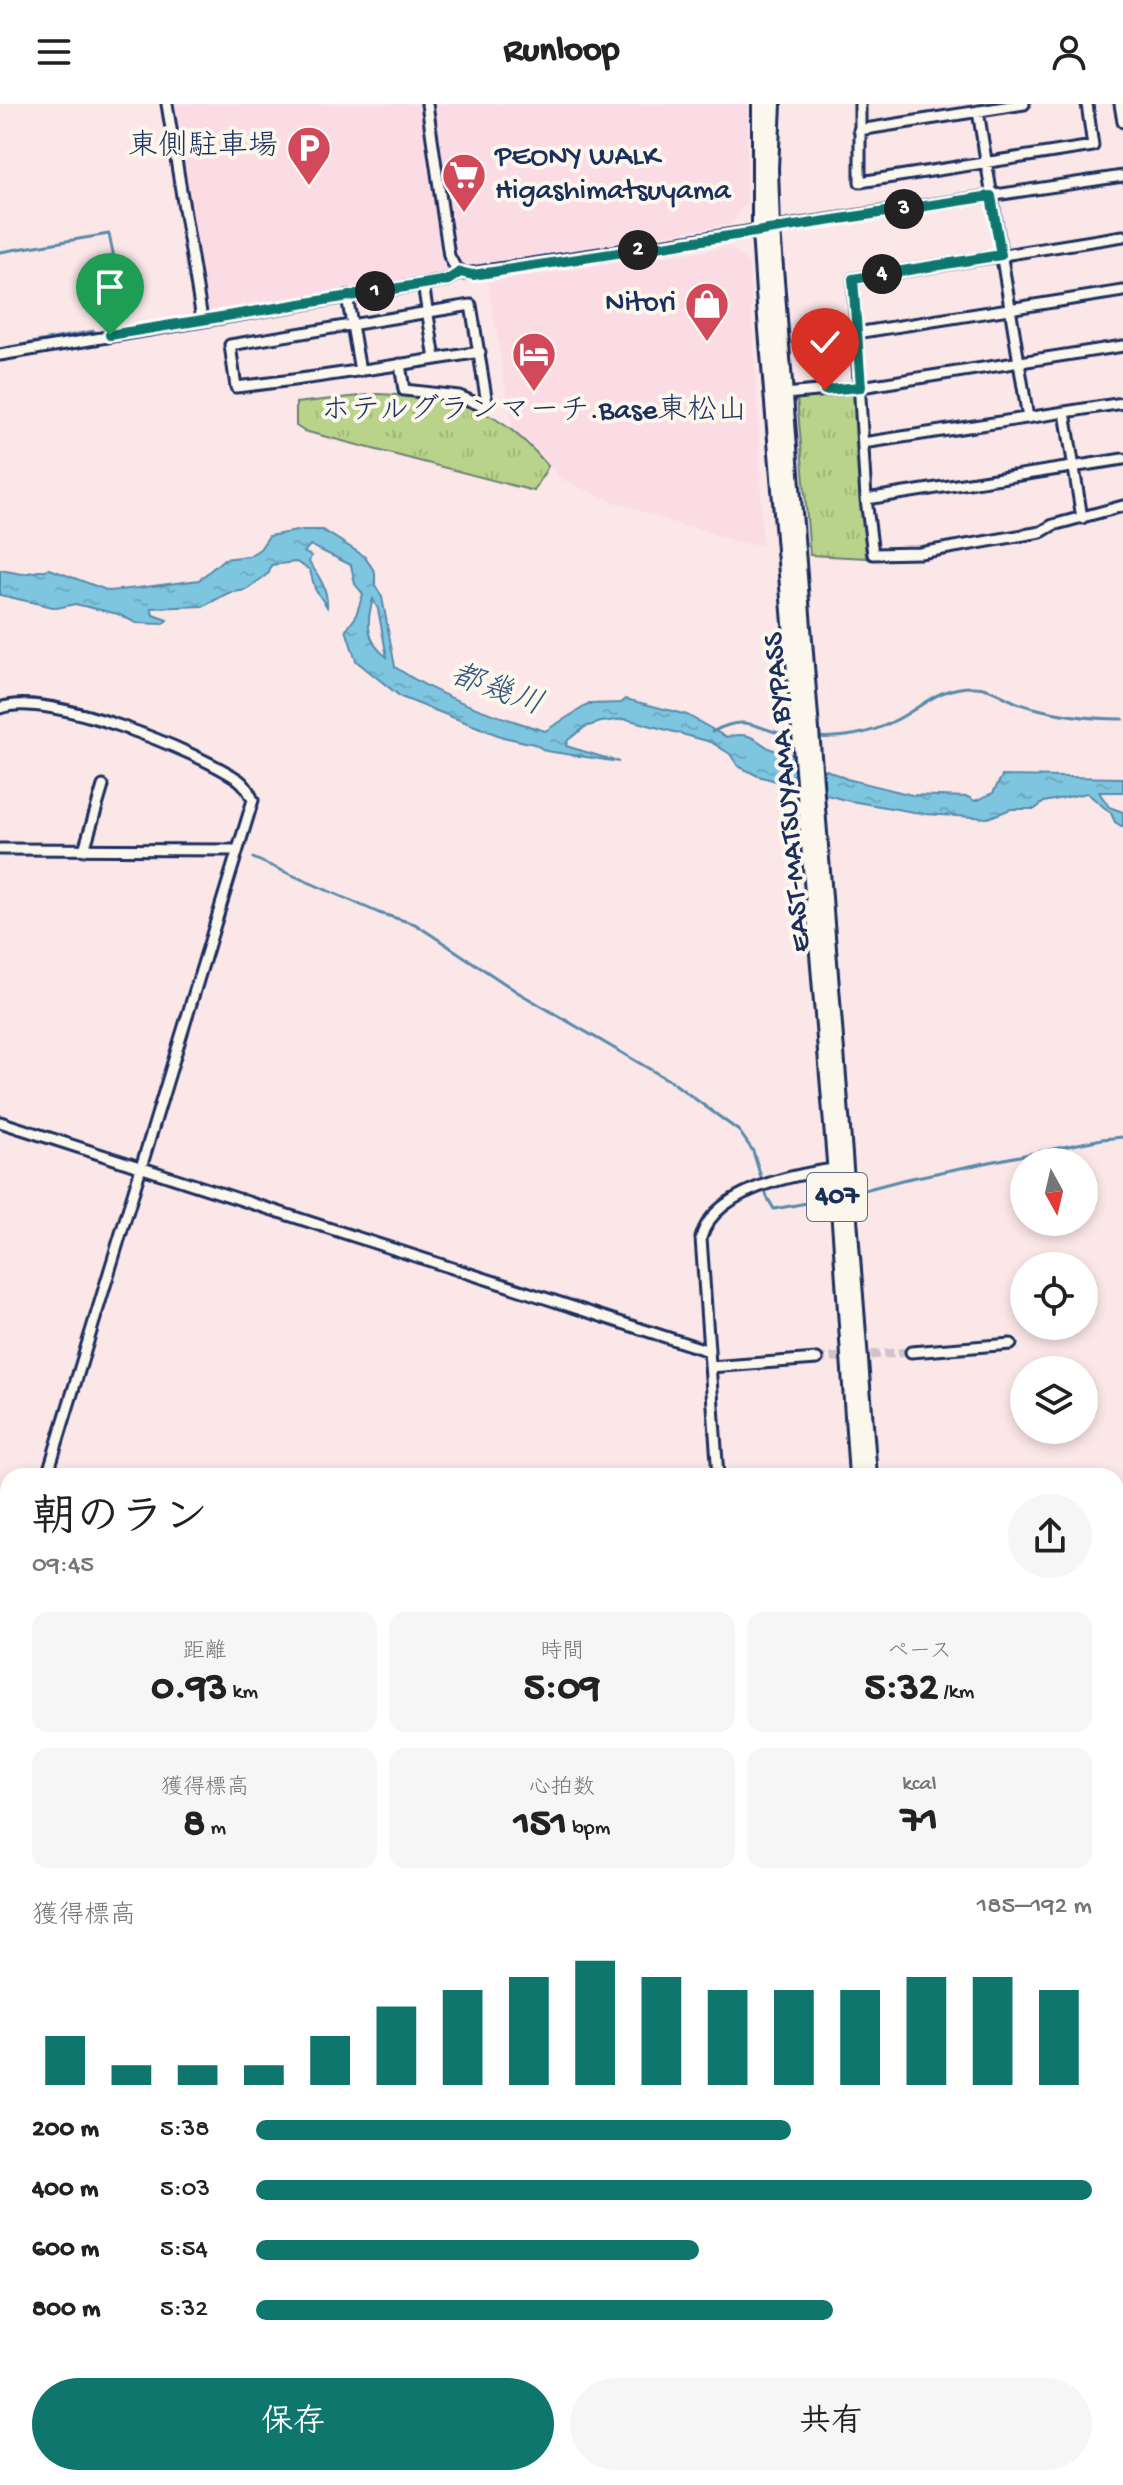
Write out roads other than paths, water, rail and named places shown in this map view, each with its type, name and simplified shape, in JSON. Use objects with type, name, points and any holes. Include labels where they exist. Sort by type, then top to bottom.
[{"type":"highway","name":"407","points":[[760,104],[766,230]]},
{"type":"highway","name":"EAST-MATSUYAMA BYPASS","points":[[773,104],[766,230],[820,920],[868,1468]]},
{"type":"highway","name":"EAST-MATSUYAMA BYPASS","points":[[766,230],[785,394],[793,587]]},
{"type":"highway","name":"EAST-MATSUYAMA BYPASS","points":[[820,920],[834,1169],[856,1468]]},
{"type":"street","points":[[167,104],[202,319]]},
{"type":"street","points":[[427,104],[449,256],[460,272],[473,275],[1123,176]]},
{"type":"street","points":[[860,104],[860,182],[1093,146],[1087,104]]},
{"type":"street","points":[[859,130],[1024,104]]},
{"type":"street","points":[[1120,104],[1123,122]]},
{"type":"street","points":[[978,111],[1028,418]]},
{"type":"street","points":[[1123,236],[853,279],[866,499],[873,554],[920,553],[1041,532],[1053,525],[1123,506]]},
{"type":"street","points":[[0,355],[448,280],[460,272]]},
{"type":"street","points":[[423,284],[435,359]]},
{"type":"street","points":[[856,333],[1123,291]]},
{"type":"street","points":[[347,296],[360,371]]},
{"type":"street","points":[[400,364],[404,390],[459,396],[478,404],[487,403],[480,352],[471,305],[230,345],[236,387],[480,352]]},
{"type":"street","points":[[785,394],[861,387],[1123,346]]},
{"type":"street","points":[[863,443],[1123,403]]},
{"type":"street","points":[[1065,412],[1082,518]]},
{"type":"street","points":[[866,499],[1123,459]]},
{"type":"street","points":[[0,708],[35,706],[68,710],[177,747],[240,781],[253,800],[49,1468]]},
{"type":"street","points":[[84,850],[103,786]]},
{"type":"street","points":[[0,849],[236,850]]},
{"type":"street","points":[[0,1122],[709,1351]]},
{"type":"street","points":[[717,1468],[701,1238],[704,1228],[722,1206],[749,1191],[800,1174],[834,1169]]},
{"type":"street","points":[[911,1352],[1011,1344]]},
{"type":"street","points":[[710,1367],[817,1359]]},
{"type":"water","points":[[323,530],[364,556],[375,572],[375,585],[382,597],[395,667],[449,697],[506,719],[545,731],[589,704],[621,703],[626,699],[687,715],[726,737],[737,735],[753,738],[769,748],[847,779],[912,795],[968,797],[975,801],[993,793],[1002,776],[1123,778],[1123,792],[1099,792],[1109,807],[1123,812],[1123,827],[1087,793],[1044,802],[1035,809],[1011,809],[988,818],[925,814],[845,800],[758,776],[738,766],[730,754],[711,742],[626,719],[585,727],[568,740],[566,746],[619,762],[546,751],[534,744],[503,737],[401,697],[356,661],[346,630],[355,618],[363,594],[355,584],[351,565],[310,545],[304,552],[311,556],[309,562],[324,589],[327,607],[315,589],[310,570],[296,562],[271,565],[269,573],[246,590],[228,593],[204,606],[151,608],[153,615],[167,620],[163,624],[136,623],[118,614],[75,604],[57,608],[0,595],[0,570],[22,574],[50,569],[109,591],[199,580],[224,559],[249,556],[260,549],[269,536]],"holes":[[[373,599],[378,609],[387,657],[371,638],[369,616]]]},
{"type":"waterway","points":[[0,252],[109,234],[126,316]]},
{"type":"waterway","points":[[0,349],[94,331]]},
{"type":"waterway","points":[[815,737],[865,733],[903,716],[940,694],[975,687],[1020,704],[1058,713],[1123,719]]},
{"type":"waterway","points":[[712,732],[736,723],[746,723],[796,736]]},
{"type":"waterway","points":[[0,854],[221,855]]},
{"type":"waterway","points":[[253,858],[379,913],[415,924],[519,993],[672,1082],[739,1131],[753,1151],[767,1197],[774,1209],[834,1198]]},
{"type":"waterway","points":[[853,1193],[902,1180],[1123,1137]]},
{"type":"tunnel","points":[[817,1359],[911,1352]]},
{"type":"place","name":"東側駐車場","points":[[309,187]]},
{"type":"place","name":"PEONY WALK Higashimatsuyama","points":[[464,214]]},
{"type":"place","name":"Nitori","points":[[707,343]]},
{"type":"place","name":"ホテルグランマーチ.Base東松山","points":[[534,393]]},
{"type":"water label","name":"都幾川","points":[[496,692]]}]
